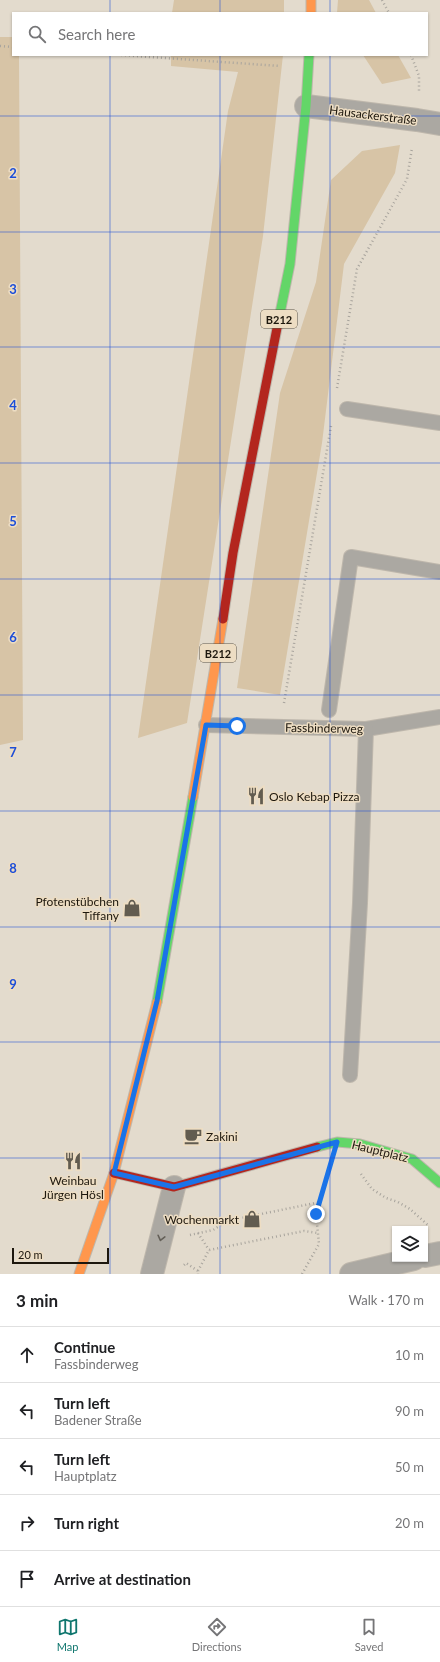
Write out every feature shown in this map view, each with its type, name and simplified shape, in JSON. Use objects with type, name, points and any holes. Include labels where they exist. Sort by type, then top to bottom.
[{"type":"main road","points":[[311,0],[311,12]]},
{"type":"main road","name":"B212","points":[[79,1274],[114,1173],[157,1001],[206,725],[233,553],[290,264],[306,106],[309,56]]},
{"type":"main road","name":"Hauptplatz","points":[[114,1173],[174,1187],[337,1142],[360,1144],[412,1159],[440,1183]]},
{"type":"street","name":"Hausackerstraße","points":[[306,106],[440,124]]},
{"type":"street","points":[[152,1274],[174,1187]]},
{"type":"street","points":[[428,1255],[440,1253]]},
{"type":"street","points":[[351,1274],[401,1262]]},
{"type":"lane","points":[[347,409],[440,423]]},
{"type":"lane","points":[[329,710],[351,557],[440,572]]},
{"type":"lane","name":"Fassbinderweg","points":[[206,725],[366,729],[440,717]]},
{"type":"lane","points":[[350,1075],[360,903],[366,729]]},
{"type":"path","points":[[382,0],[388,12]]},
{"type":"path","points":[[0,46],[12,47]]},
{"type":"path","points":[[134,56],[309,69]]},
{"type":"path","points":[[302,1274],[319,1244],[316,1214],[337,1142]]},
{"type":"path","points":[[357,1172],[362,1175],[372,1189],[386,1198],[410,1208],[432,1229]]},
{"type":"path","points":[[187,1235],[213,1230],[227,1221],[320,1202]]},
{"type":"path","points":[[209,1250],[304,1230],[318,1233]]},
{"type":"path","points":[[198,1233],[209,1250]]},
{"type":"path","points":[[180,1268],[186,1263],[198,1273],[209,1250]]},
{"type":"shaded area","points":[[174,0],[284,0],[284,12],[172,12]]},
{"type":"shaded area","points":[[338,0],[369,0],[375,12],[337,12]]},
{"type":"shaded area","points":[[0,37],[12,37],[12,56],[19,56],[23,740],[0,745]]},
{"type":"shaded area","points":[[171,56],[283,56],[263,236],[187,723],[138,738],[228,111],[238,72],[171,66]]},
{"type":"shaded area","points":[[364,56],[399,56],[411,78],[382,84]]},
{"type":"shaded area","points":[[400,145],[395,173],[344,264],[322,443],[280,695],[237,688],[280,393],[316,282],[331,180],[362,151]]},
{"type":"traffic: fast","points":[[278,323],[290,264],[306,106],[309,56]]},
{"type":"traffic: fast","points":[[157,1002],[193,797]]},
{"type":"traffic: fast","points":[[317,1147],[337,1142],[360,1144],[412,1159],[440,1183]]},
{"type":"traffic: slow","points":[[311,0],[311,12]]},
{"type":"traffic: slow","points":[[193,797],[223,619]]},
{"type":"traffic: slow","points":[[79,1274],[114,1173],[157,1002]]},
{"type":"traffic: jam","points":[[223,619],[233,553],[278,323]]},
{"type":"traffic: jam","points":[[114,1173],[174,1187],[317,1147]]},
{"type":"place","name":"Oslo Kebap Pizza","points":[[256,796]]},
{"type":"place","name":"Pfotenstübchen Tiffany","points":[[132,908]]},
{"type":"place","name":"Zakini","points":[[193,1136]]},
{"type":"place","name":"Weinbau Jürgen Hösl","points":[[73,1161]]},
{"type":"place","name":"Wochenmarkt","points":[[252,1219]]},
{"type":"route","points":[[237,726],[206,725],[157,1001],[114,1173],[174,1187],[337,1142],[316,1214]]}]
